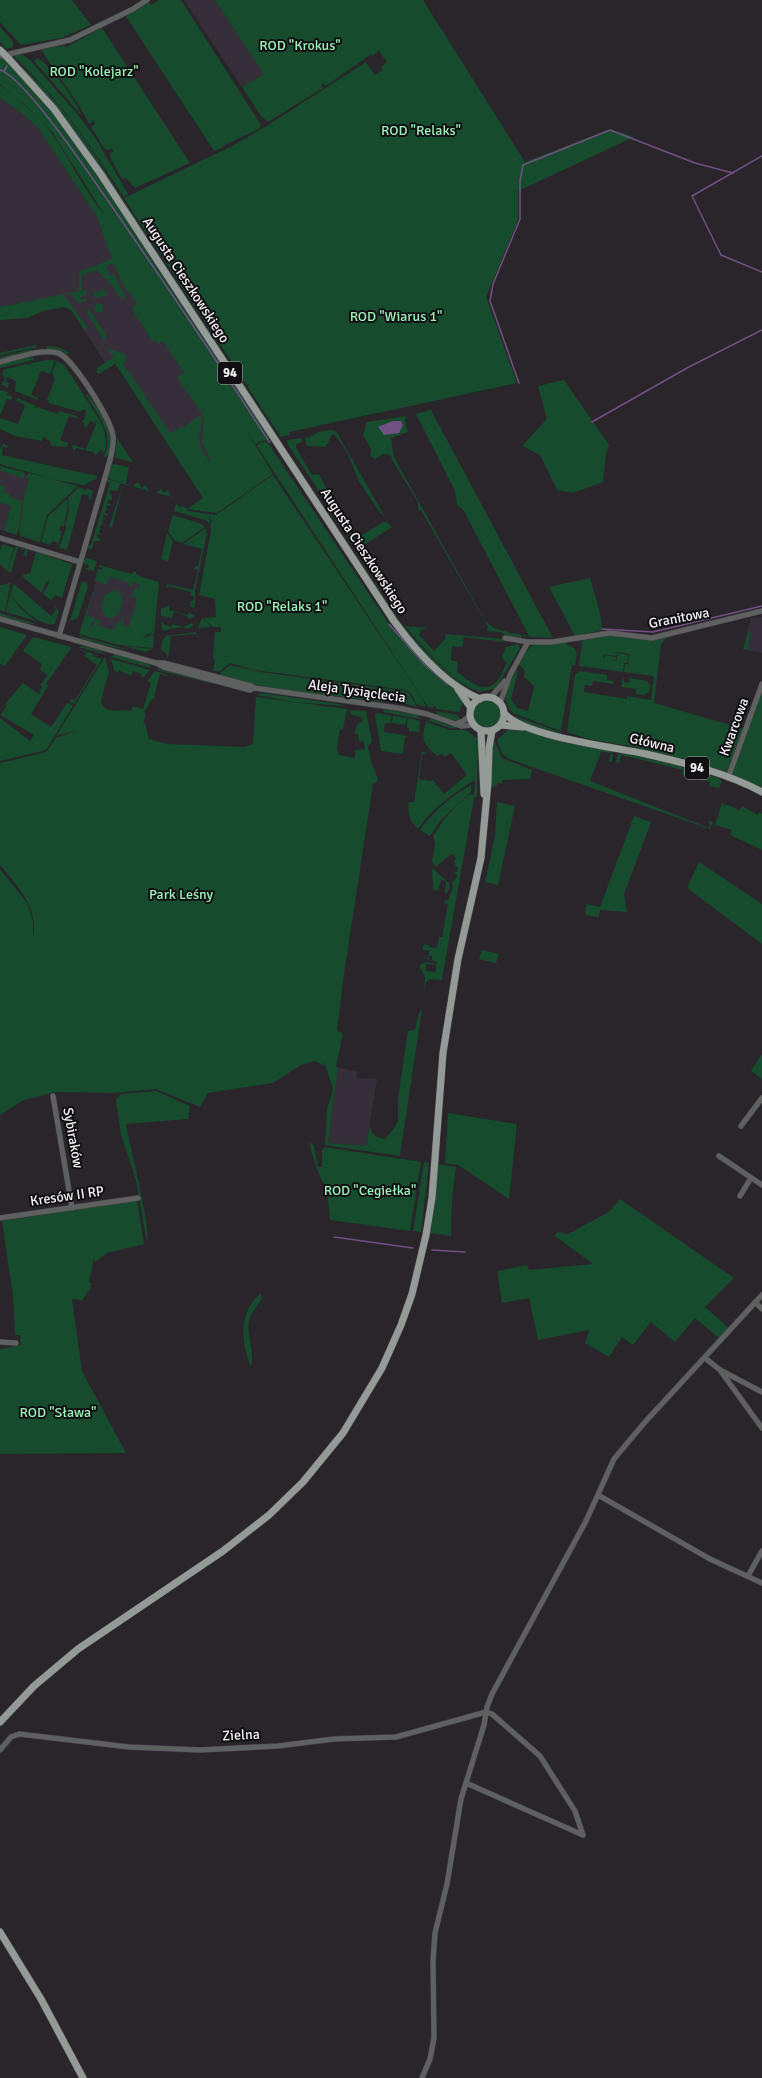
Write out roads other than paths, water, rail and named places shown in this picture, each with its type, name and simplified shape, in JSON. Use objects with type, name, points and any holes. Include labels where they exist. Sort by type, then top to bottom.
[{"type":"main road","name":"Augusta Cieszkowskiego","points":[[0,50],[54,109],[96,167],[394,621],[424,657],[454,684],[472,708]]},
{"type":"main road","name":"Augusta Cieszkowskiego","points":[[454,684],[480,699]]},
{"type":"main road","points":[[490,697],[500,703],[504,713],[501,725],[492,731],[481,730],[474,725],[470,716],[472,708],[480,699],[490,697]]},
{"type":"main road","name":"Główna","points":[[504,713],[510,718],[532,729]]},
{"type":"main road","name":"Główna","points":[[501,725],[507,724],[532,729],[569,740],[650,755],[728,778],[762,792]]},
{"type":"main road","points":[[481,730],[485,801]]},
{"type":"main road","points":[[0,1722],[34,1686],[78,1649],[223,1551],[269,1515],[322,1460],[343,1433],[372,1387],[401,1325],[420,1266],[426,1235],[432,1198],[443,1053],[458,959],[478,872],[488,784],[488,748],[492,731]]},
{"type":"main road","points":[[0,1932],[41,1999],[83,2078]]},
{"type":"street","points":[[0,56],[70,40],[133,9],[147,0]]},
{"type":"street","points":[[0,362],[46,352],[57,352],[66,357],[101,407],[111,427],[114,440],[112,454],[59,636]]},
{"type":"street","points":[[0,538],[80,562]]},
{"type":"street","name":"Granitowa","points":[[505,638],[528,642],[552,642],[610,634],[652,638],[762,611]]},
{"type":"street","name":"Aleja Tysiąclecia","points":[[0,618],[156,663],[164,667],[250,690],[254,688],[398,708],[427,714],[461,726],[474,725]]},
{"type":"street","points":[[500,703],[510,675],[528,642]]},
{"type":"street","points":[[490,697],[510,675]]},
{"type":"street","name":"Kwarcowa","points":[[728,778],[762,684]]},
{"type":"street","points":[[454,724],[463,721],[470,716]]},
{"type":"street","name":"Sybiraków","points":[[53,1096],[72,1208]]},
{"type":"street","points":[[741,1126],[762,1098]]},
{"type":"street","points":[[719,1156],[762,1185]]},
{"type":"street","points":[[740,1196],[751,1178]]},
{"type":"street","name":"Kresów II RP","points":[[0,1218],[138,1198]]},
{"type":"street","points":[[422,2078],[430,2060],[434,2038],[432,1961],[435,1933],[447,1884],[458,1815],[492,1694],[586,1521],[614,1459],[762,1295]]},
{"type":"street","points":[[755,1302],[762,1309]]},
{"type":"street","points":[[0,1342],[16,1343]]},
{"type":"street","points":[[705,1358],[720,1370],[762,1392]]},
{"type":"street","points":[[720,1370],[762,1428]]},
{"type":"street","points":[[598,1495],[710,1559],[762,1583]]},
{"type":"street","points":[[748,1576],[762,1551]]},
{"type":"street","points":[[466,1783],[583,1835],[575,1811],[540,1756],[492,1714],[486,1712]]},
{"type":"street","name":"Zielna","points":[[0,1750],[11,1737],[18,1734],[129,1746],[200,1750],[278,1746],[334,1739],[396,1737],[486,1712]]},
{"type":"waterway","points":[[4,71],[7,66]]},
{"type":"waterway","points":[[0,70],[10,76],[36,102],[77,156],[183,310],[268,440]]},
{"type":"waterway","points":[[519,383],[490,301],[493,284],[520,219],[520,181],[523,165],[610,130],[695,163],[733,173]]},
{"type":"waterway","points":[[762,156],[692,196],[721,255],[762,272]]},
{"type":"waterway","points":[[592,422],[687,368],[762,330]]},
{"type":"waterway","points":[[602,629],[653,632],[762,606]]},
{"type":"waterway","points":[[389,624],[424,664],[447,684]]},
{"type":"waterway","points":[[334,1237],[413,1248]]},
{"type":"waterway","points":[[432,1250],[465,1252]]},
{"type":"park label","name":"ROD \"Krokus\"","points":[[300,45]]},
{"type":"park label","name":"ROD \"Kolejarz\"","points":[[94,71]]},
{"type":"park label","name":"ROD \"Relaks\"","points":[[421,130]]},
{"type":"park label","name":"ROD \"Wiarus 1\"","points":[[396,316]]},
{"type":"park label","name":"ROD \"Relaks 1\"","points":[[282,606]]},
{"type":"park label","name":"Park Leśny","points":[[181,894]]},
{"type":"park label","name":"ROD \"Cegiełka\"","points":[[370,1190]]},
{"type":"park label","name":"ROD \"Sława\"","points":[[58,1412]]}]
